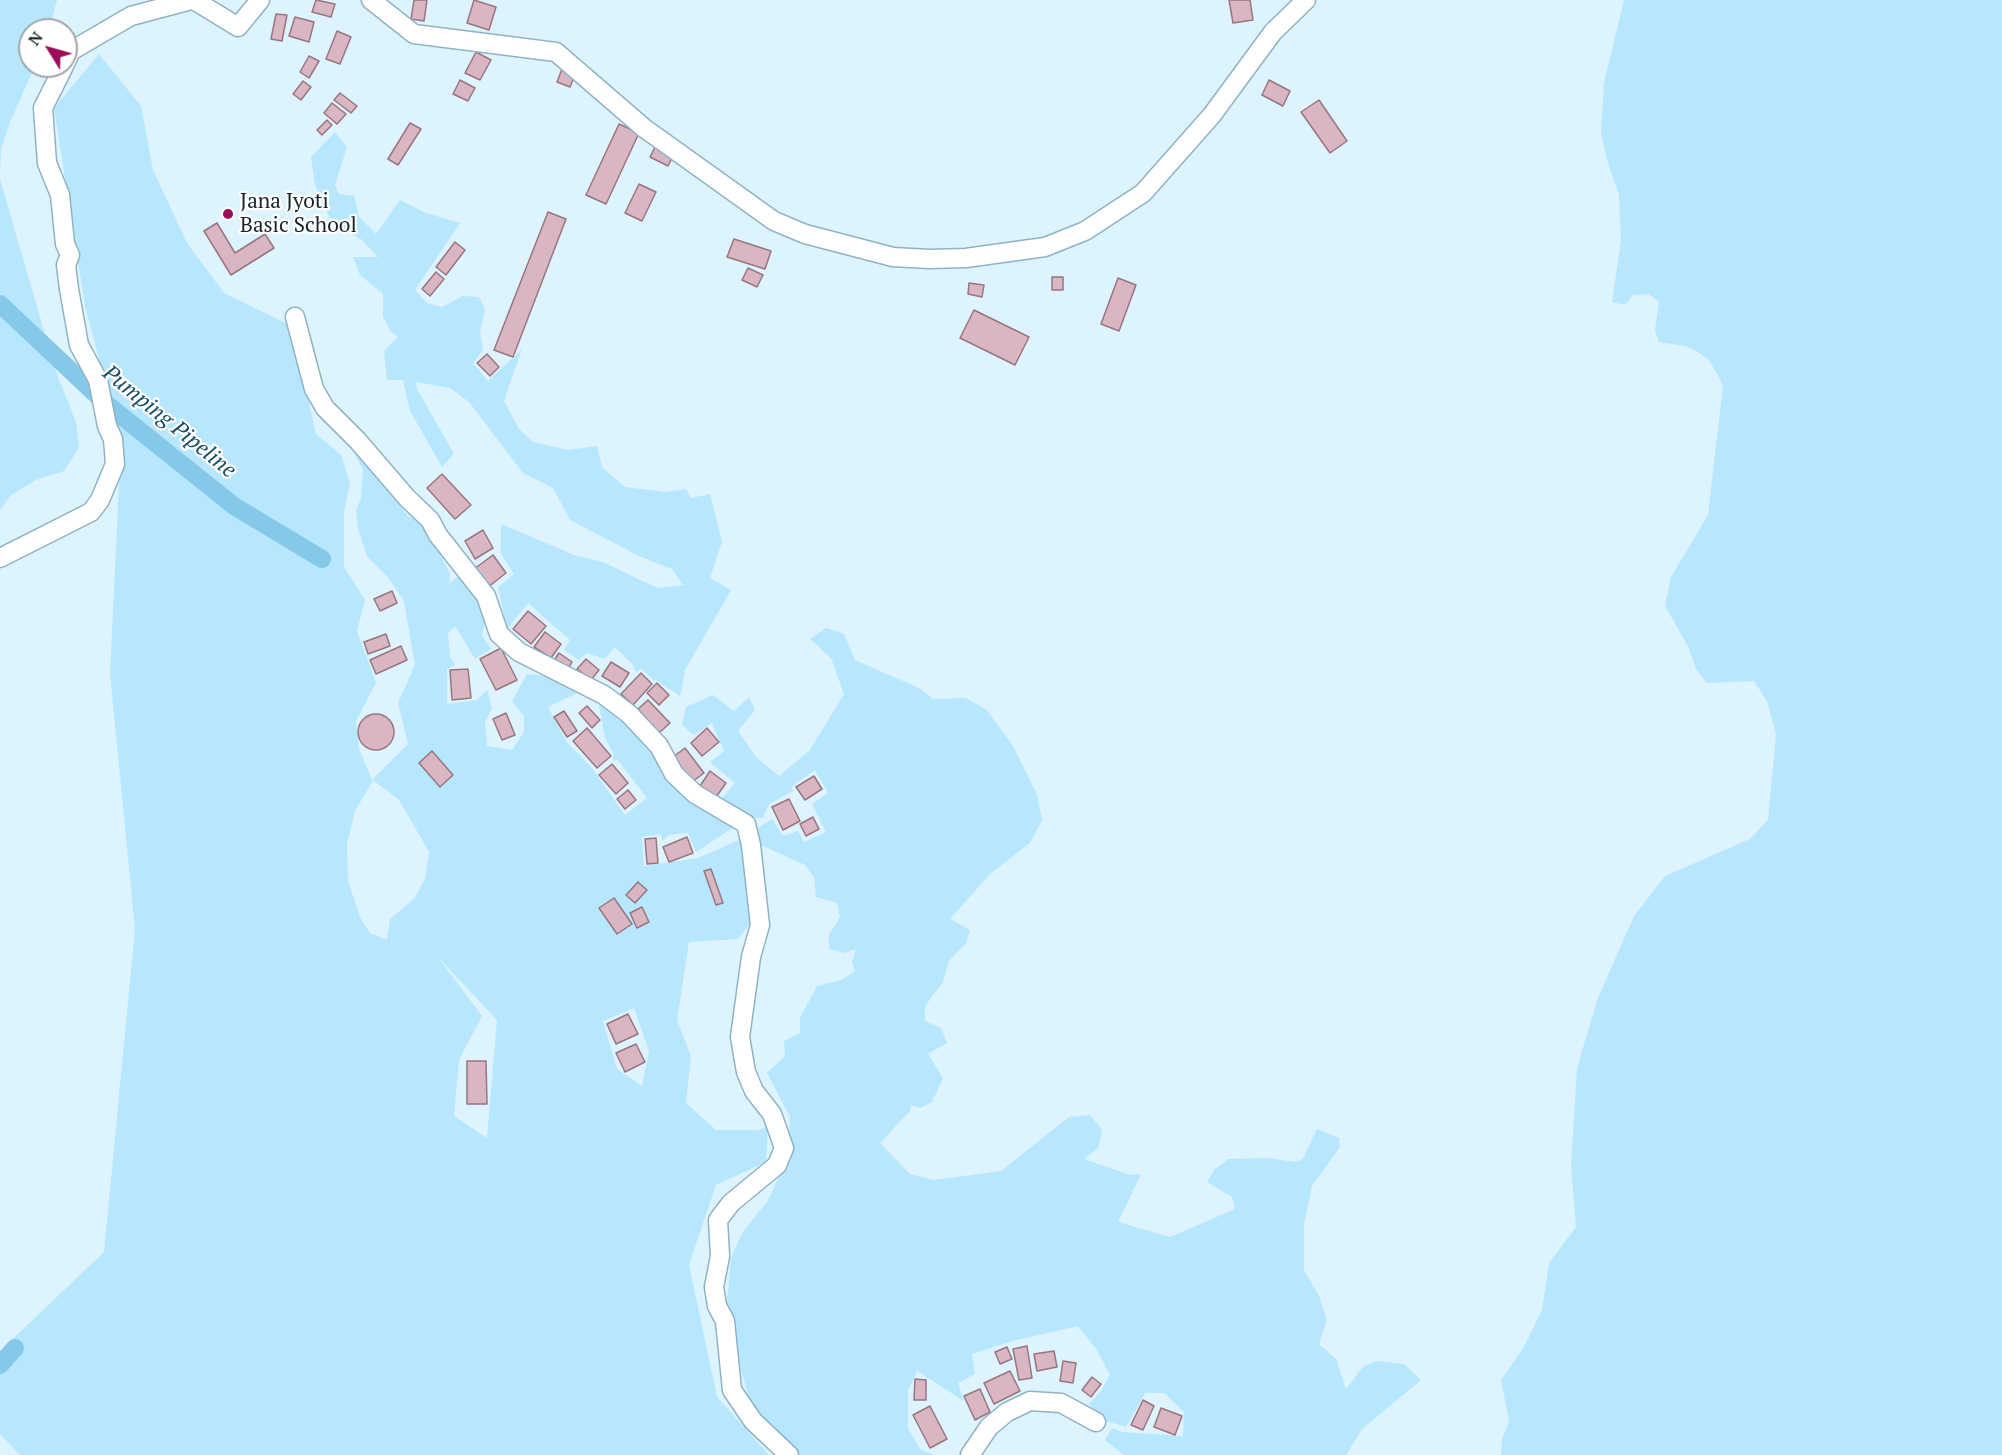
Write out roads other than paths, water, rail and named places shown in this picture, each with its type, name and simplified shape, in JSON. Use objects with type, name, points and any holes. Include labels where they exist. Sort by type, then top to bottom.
[{"type":"street","points":[[78,47],[131,16],[193,0],[238,27],[261,0]]},
{"type":"street","points":[[371,0],[414,34],[556,52],[644,128],[774,221],[805,234],[893,257],[929,259],[985,256],[1045,247],[1085,231],[1143,193],[1204,124],[1273,32],[1306,0]]},
{"type":"street","points":[[0,558],[91,512],[100,500],[116,464],[113,439],[107,426],[98,380],[79,345],[69,289],[66,265],[70,255],[65,244],[60,195],[47,163],[43,108],[58,78]]},
{"type":"street","points":[[295,317],[314,389],[326,408],[407,498],[430,520],[438,535],[486,596],[499,634],[519,652],[604,695],[629,714],[658,746],[674,774],[695,794],[746,824],[760,926],[751,957],[740,1037],[746,1072],[754,1091],[772,1114],[784,1148],[777,1165],[731,1203],[718,1220],[720,1256],[714,1287],[717,1306],[725,1321],[732,1390],[753,1421],[789,1455]]},
{"type":"street","points":[[970,1455],[989,1427],[1007,1412],[1030,1401],[1061,1402],[1096,1422]]},
{"type":"waterway","name":"Pumping Pipeline","points":[[0,304],[104,402],[234,506],[322,559]]},
{"type":"waterway","points":[[0,1365],[15,1348]]},
{"type":"place","name":"Jana Jyoti Basic School","points":[[228,214]]}]
